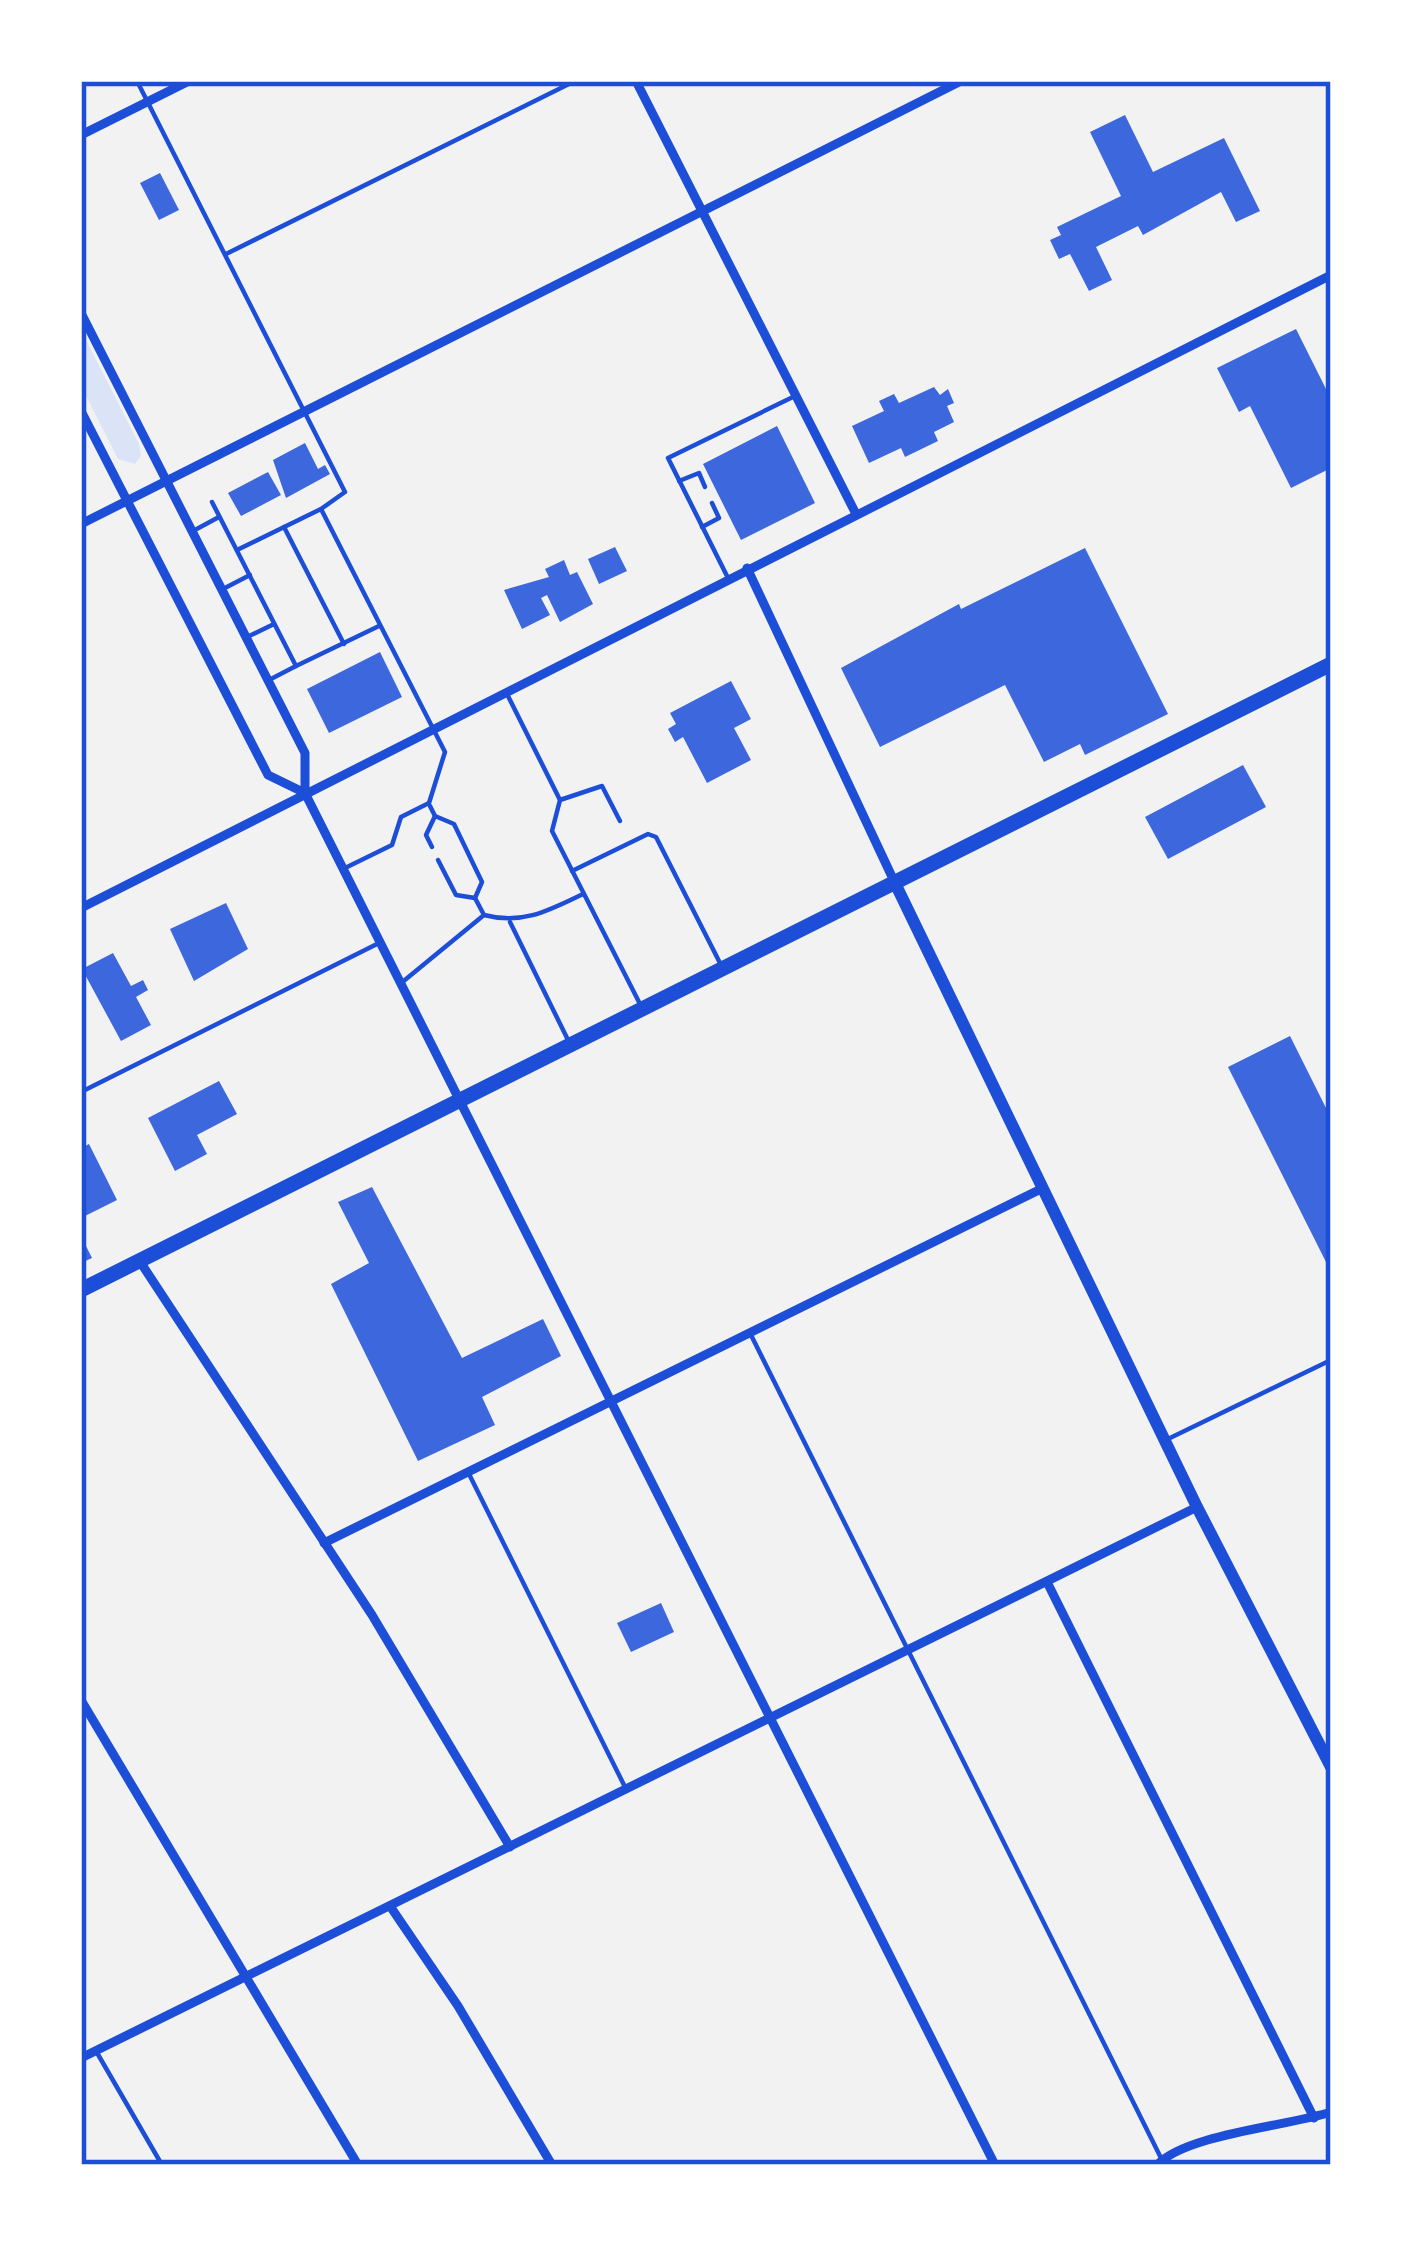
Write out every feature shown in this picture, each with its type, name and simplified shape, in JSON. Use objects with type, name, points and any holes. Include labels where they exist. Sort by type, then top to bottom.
[{"type":"main road","points":[[81,1290],[1331,664]]},
{"type":"street","points":[[81,136],[189,81]]},
{"type":"street","points":[[635,81],[856,514]]},
{"type":"street","points":[[81,524],[962,81]]},
{"type":"street","points":[[81,908],[434,725],[1331,275]]},
{"type":"street","points":[[81,313],[305,753],[304,793],[995,2165]]},
{"type":"street","points":[[81,411],[268,775],[304,793]]},
{"type":"street","points":[[747,568],[1041,1189],[1197,1508],[1331,1767]]},
{"type":"street","points":[[325,1543],[1041,1189]]},
{"type":"street","points":[[139,1260],[469,1769],[510,1847]]},
{"type":"street","points":[[81,2058],[1197,1508]]},
{"type":"street","points":[[1047,1582],[1314,2118]]},
{"type":"street","points":[[81,1700],[358,2165]]},
{"type":"street","points":[[391,1906],[458,2006],[552,2165]]},
{"type":"street","points":[[1160,2163],[1218,2139],[1331,2112]]},
{"type":"lane","points":[[137,81],[345,492],[321,509],[237,550]]},
{"type":"lane","points":[[226,254],[575,81]]},
{"type":"lane","points":[[728,578],[668,458],[795,396]]},
{"type":"lane","points":[[679,481],[699,473],[705,488]]},
{"type":"lane","points":[[212,502],[296,666]]},
{"type":"lane","points":[[702,526],[719,518],[712,503]]},
{"type":"lane","points":[[321,509],[446,752],[429,803],[435,816],[454,824],[482,882],[475,898]]},
{"type":"lane","points":[[192,531],[220,517]]},
{"type":"lane","points":[[284,526],[344,644]]},
{"type":"lane","points":[[222,590],[250,575]]},
{"type":"lane","points":[[246,638],[274,624]]},
{"type":"lane","points":[[268,680],[381,625]]},
{"type":"lane","points":[[505,690],[560,800],[552,831],[643,1009]]},
{"type":"lane","points":[[560,800],[593,785],[602,787],[620,820]]},
{"type":"lane","points":[[343,869],[392,845],[400,817],[429,803]]},
{"type":"lane","points":[[432,847],[426,835],[435,816]]},
{"type":"lane","points":[[572,871],[647,834],[656,837],[723,968]]},
{"type":"lane","points":[[438,860],[456,895],[475,898]]},
{"type":"lane","points":[[475,898],[484,915],[510,922],[546,913],[583,894]]},
{"type":"lane","points":[[400,984],[484,915]]},
{"type":"lane","points":[[510,922],[571,1045]]},
{"type":"lane","points":[[81,1092],[379,943]]},
{"type":"lane","points":[[750,1333],[1160,2163]]},
{"type":"lane","points":[[1165,1440],[1331,1360]]},
{"type":"lane","points":[[468,1472],[626,1790]]},
{"type":"lane","points":[[96,2051],[162,2165]]},
{"type":"shaded area","points":[[81,330],[139,444],[141,456],[135,464],[118,459],[81,386]]},
{"type":"building","points":[[1125,115],[1153,172],[1224,138],[1260,211],[1236,222],[1221,192],[1143,235],[1138,226],[1096,247],[1112,280],[1089,291],[1070,254],[1059,259],[1050,240],[1061,235],[1057,227],[1121,196],[1090,132]]},
{"type":"building","points":[[160,173],[179,210],[159,220],[140,183]]},
{"type":"building","points":[[1296,329],[1331,399],[1331,468],[1291,488],[1250,406],[1239,412],[1217,368]]},
{"type":"building","points":[[934,387],[940,395],[948,389],[954,403],[947,406],[954,422],[934,432],[938,441],[905,457],[901,448],[869,463],[852,426],[884,411],[879,401],[894,394],[899,403]]},
{"type":"building","points":[[777,426],[815,503],[741,540],[703,464]]},
{"type":"building","points":[[305,443],[318,469],[325,465],[330,474],[286,498],[273,460]]},
{"type":"building","points":[[268,472],[281,495],[241,516],[228,493]]},
{"type":"building","points":[[615,547],[627,571],[599,584],[588,559]]},
{"type":"building","points":[[1085,548],[1168,714],[1085,755],[1080,744],[1044,762],[1005,685],[880,747],[841,668],[959,604],[961,609]]},
{"type":"building","points":[[564,560],[570,575],[577,572],[593,604],[560,622],[547,595],[541,598],[550,615],[522,629],[504,590],[549,577],[545,569]]},
{"type":"building","points":[[380,652],[402,697],[329,733],[307,689]]},
{"type":"building","points":[[731,681],[751,719],[734,728],[751,760],[707,783],[683,737],[675,742],[668,729],[676,724],[670,713]]},
{"type":"building","points":[[1243,765],[1266,807],[1168,859],[1145,817]]},
{"type":"building","points":[[226,903],[248,949],[194,981],[170,929]]},
{"type":"building","points":[[113,953],[131,986],[143,980],[148,990],[136,997],[151,1025],[121,1041],[82,969]]},
{"type":"building","points":[[1290,1036],[1331,1118],[1331,1272],[1228,1067]]},
{"type":"building","points":[[219,1081],[237,1114],[197,1135],[207,1154],[175,1171],[148,1118]]},
{"type":"building","points":[[89,1144],[117,1200],[81,1218],[81,1148]]},
{"type":"building","points":[[372,1187],[462,1358],[543,1319],[561,1356],[482,1397],[495,1425],[418,1461],[331,1284],[369,1263],[338,1202]]},
{"type":"building","points":[[81,1236],[92,1258],[81,1263]]},
{"type":"building","points":[[661,1603],[674,1632],[631,1652],[617,1623]]}]
